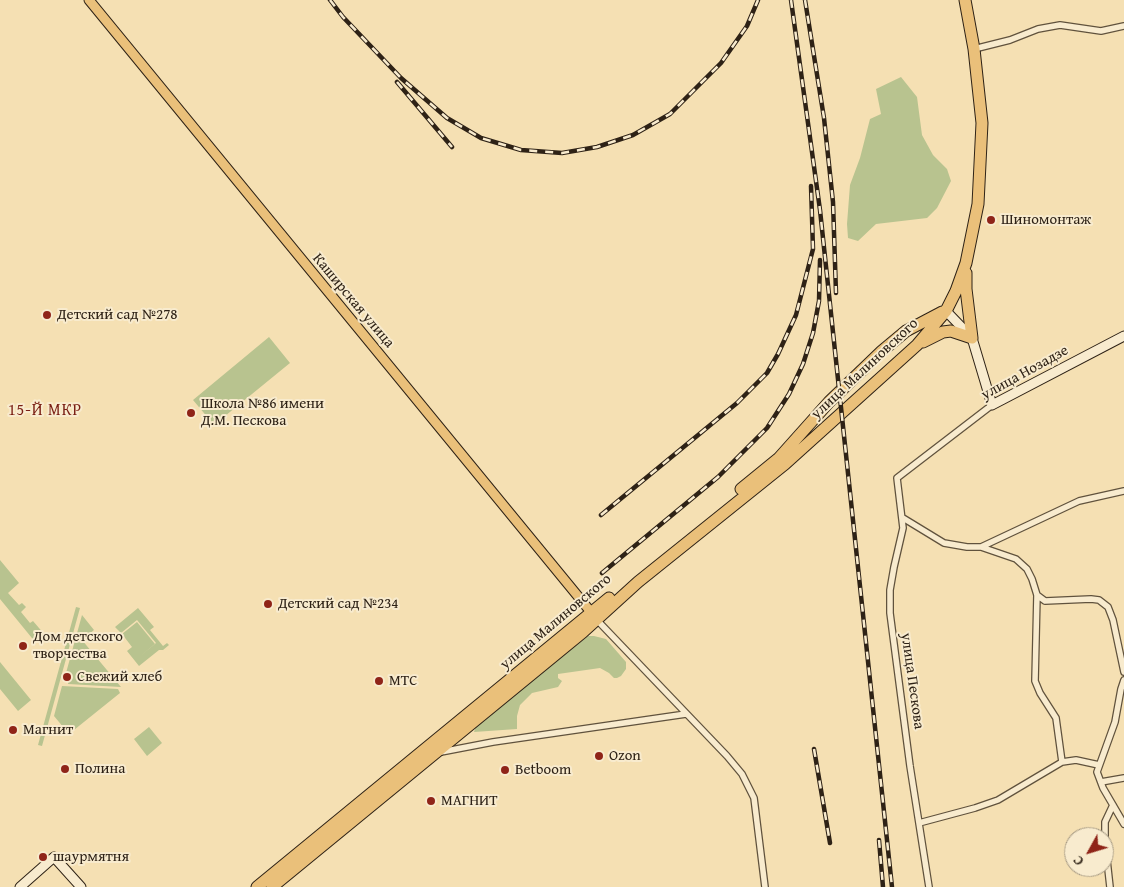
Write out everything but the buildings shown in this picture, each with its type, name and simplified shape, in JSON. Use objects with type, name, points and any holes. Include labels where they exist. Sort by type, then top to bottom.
[{"type":"highway","points":[[946,311],[956,292],[966,264],[978,204],[982,123],[974,49],[965,0]]},
{"type":"highway","points":[[917,345],[943,332],[959,333],[972,338],[966,289],[966,264]]},
{"type":"highway","name":"улица Малиновского","points":[[257,887],[594,615],[779,458],[829,402],[882,351],[906,331],[946,311]]},
{"type":"highway","name":"улица Малиновского","points":[[272,887],[433,753],[583,632],[594,615],[785,464],[917,345],[946,311]]},
{"type":"main road","name":"Каширская улица","points":[[89,0],[594,615]]},
{"type":"street","points":[[974,49],[1060,25],[1101,31],[1124,26]]},
{"type":"street","points":[[946,311],[972,338],[992,405]]},
{"type":"street","name":"улица Нозадзе","points":[[897,478],[992,405],[1124,336]]},
{"type":"street","name":"улица Пескова","points":[[897,478],[903,528],[890,590],[890,613],[929,887]]},
{"type":"street","points":[[981,547],[1079,501],[1124,491]]},
{"type":"street","points":[[903,518],[944,543],[967,547],[981,547],[1016,559],[1027,569],[1037,595],[1035,681],[1040,693],[1056,718],[1062,762]]},
{"type":"street","points":[[1037,595],[1045,601],[1098,600],[1108,607],[1113,620],[1124,672]]},
{"type":"street","points":[[594,615],[742,774],[754,798],[765,887]]},
{"type":"street","points":[[1123,822],[1097,772],[1115,722],[1124,680]]},
{"type":"street","points":[[433,753],[493,742],[686,714]]},
{"type":"street","points":[[919,822],[975,808],[998,800],[1062,762],[1076,760],[1099,764]]},
{"type":"street","points":[[1101,782],[1124,778]]},
{"type":"street","points":[[1110,887],[1105,842],[1105,822],[1113,805]]},
{"type":"street","points":[[1123,822],[1124,812]]},
{"type":"street","points":[[20,887],[54,857],[81,887]]},
{"type":"green space","points":[[901,77],[917,97],[922,135],[933,155],[947,169],[951,181],[937,208],[927,218],[876,224],[858,241],[848,238],[847,224],[850,185],[860,158],[870,119],[881,114],[876,89]]},
{"type":"green space","points":[[269,337],[290,363],[214,425],[193,400]]},
{"type":"green space","points":[[0,560],[19,583],[8,593],[19,605],[22,603],[26,607],[21,612],[30,623],[33,621],[45,635],[36,643],[0,599]]},
{"type":"green space","points":[[76,607],[80,608],[42,746],[38,745]]},
{"type":"green space","points":[[138,608],[154,627],[150,630],[163,646],[167,643],[169,645],[163,650],[159,650],[139,666],[127,651],[132,647],[122,634],[137,622],[156,643],[137,620],[121,633],[115,627]]},
{"type":"green space","points":[[82,615],[94,630],[82,640],[121,687],[68,684],[70,674],[66,673]]},
{"type":"green space","points":[[588,636],[606,639],[626,662],[626,669],[621,676],[614,678],[600,668],[558,674],[558,678],[562,681],[558,687],[532,693],[520,705],[517,716],[517,729],[474,732],[476,726]]},
{"type":"green space","points":[[0,662],[31,700],[18,711],[0,689]]},
{"type":"green space","points":[[62,686],[118,689],[120,693],[69,734],[54,716]]},
{"type":"green space","points":[[149,727],[162,743],[147,756],[134,739]]},
{"type":"railway","points":[[330,0],[343,17],[401,78],[447,118],[481,138],[521,150],[562,153],[597,147],[633,135],[670,114],[721,63],[747,26],[758,0]]},
{"type":"railway","points":[[791,0],[820,210],[892,887]]},
{"type":"railway","points":[[805,0],[824,118],[833,202],[836,293]]},
{"type":"railway","points":[[397,82],[452,147]]},
{"type":"railway","points":[[601,515],[737,403],[767,373],[796,315],[813,249],[811,186]]},
{"type":"railway","points":[[602,573],[718,477],[767,428],[789,394],[803,364],[813,333],[819,301],[820,260]]},
{"type":"railway","points":[[814,749],[830,843]]},
{"type":"railway","points":[[879,840],[883,887]]},
{"type":"place","name":"Шиномонтаж","points":[[991,220]]},
{"type":"place","name":"Детский сад №278","points":[[47,315]]},
{"type":"place","name":"Школа №86 имени Д.М. Пескова","points":[[191,413]]},
{"type":"place","name":"Детский сад №234","points":[[268,604]]},
{"type":"place","name":"Дом детского творчества","points":[[23,646]]},
{"type":"place","name":"Свежий хлеб","points":[[67,677]]},
{"type":"place","name":"МТС","points":[[379,681]]},
{"type":"place","name":"Магнит","points":[[13,730]]},
{"type":"place","name":"Ozon","points":[[599,756]]},
{"type":"place","name":"Полина","points":[[65,769]]},
{"type":"place","name":"Betboom","points":[[505,770]]},
{"type":"place","name":"МАГНИТ","points":[[431,801]]},
{"type":"place","name":"шаурмятня","points":[[43,857]]},
{"type":"district","name":"15-Й МКР","points":[[45,411]]}]
